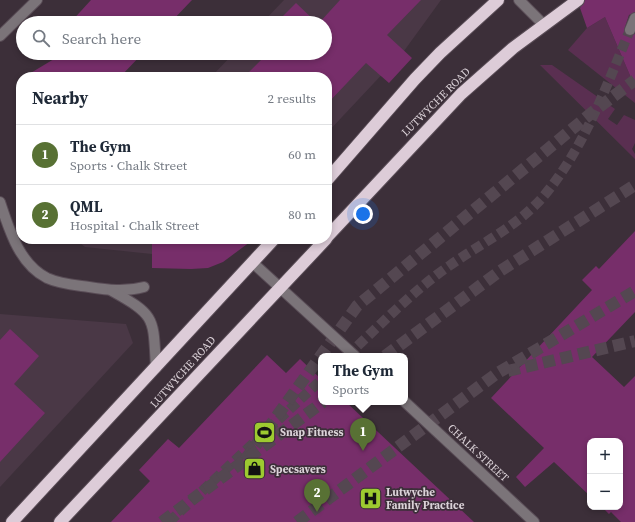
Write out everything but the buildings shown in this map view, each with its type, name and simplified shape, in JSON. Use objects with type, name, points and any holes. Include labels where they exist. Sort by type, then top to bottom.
[{"type":"highway","points":[[332,174],[415,78],[463,31],[498,0]]},
{"type":"highway","name":"LUTWYCHE ROAD","points":[[332,232],[461,94],[513,48],[578,0]]},
{"type":"highway","name":"LUTWYCHE ROAD","points":[[12,522],[270,244]]},
{"type":"highway","name":"LUTWYCHE ROAD","points":[[60,522],[320,244]]},
{"type":"street","points":[[21,16],[37,0]]},
{"type":"street","points":[[519,0],[544,25]]},
{"type":"street","points":[[630,30],[635,18]]},
{"type":"street","points":[[0,36],[16,20]]},
{"type":"street","points":[[0,202],[16,241]]},
{"type":"street","points":[[17,244],[25,260],[36,271],[56,281],[110,290],[125,290],[144,287]]},
{"type":"street","points":[[253,263],[352,353]]},
{"type":"street","points":[[110,290],[140,307],[150,320],[154,334],[156,368]]},
{"type":"street","name":"CHALK STREET","points":[[408,405],[534,522]]},
{"type":"shaded area","points":[[284,0],[441,0],[404,51],[332,128],[332,72],[216,72],[227,60],[332,60],[332,16],[269,16]]},
{"type":"shaded area","points":[[605,17],[635,87],[635,103],[568,50],[587,28]]},
{"type":"shaded area","points":[[540,65],[552,65],[615,109],[608,119],[617,125],[624,115],[635,120],[635,143],[632,149],[635,154],[635,159]]},
{"type":"shaded area","points":[[81,244],[204,244],[152,254],[85,247]]},
{"type":"shaded area","points":[[0,314],[126,324],[133,343],[0,487]]},
{"type":"tunnel","points":[[350,353],[396,309],[423,286],[449,266],[521,218],[542,198],[557,179],[582,139],[630,30]]},
{"type":"tunnel","points":[[323,353],[357,306],[594,111],[635,80]]},
{"type":"tunnel","points":[[389,353],[500,271],[635,185]]},
{"type":"tunnel","points":[[297,522],[496,374],[635,291]]},
{"type":"tunnel","points":[[508,371],[635,341]]},
{"type":"tunnel","points":[[245,460],[318,360]]},
{"type":"tunnel","points":[[169,522],[318,383]]},
{"type":"tunnel","points":[[162,522],[319,405]]},
{"type":"place","name":"Snap Fitness","points":[[264,432]]},
{"type":"place","name":"The Gym","points":[[363,451]]},
{"type":"place","name":"Specsavers","points":[[254,469]]},
{"type":"place","name":"Lutwyche Family Practice","points":[[371,498]]},
{"type":"place","name":"QML","points":[[317,512]]}]
